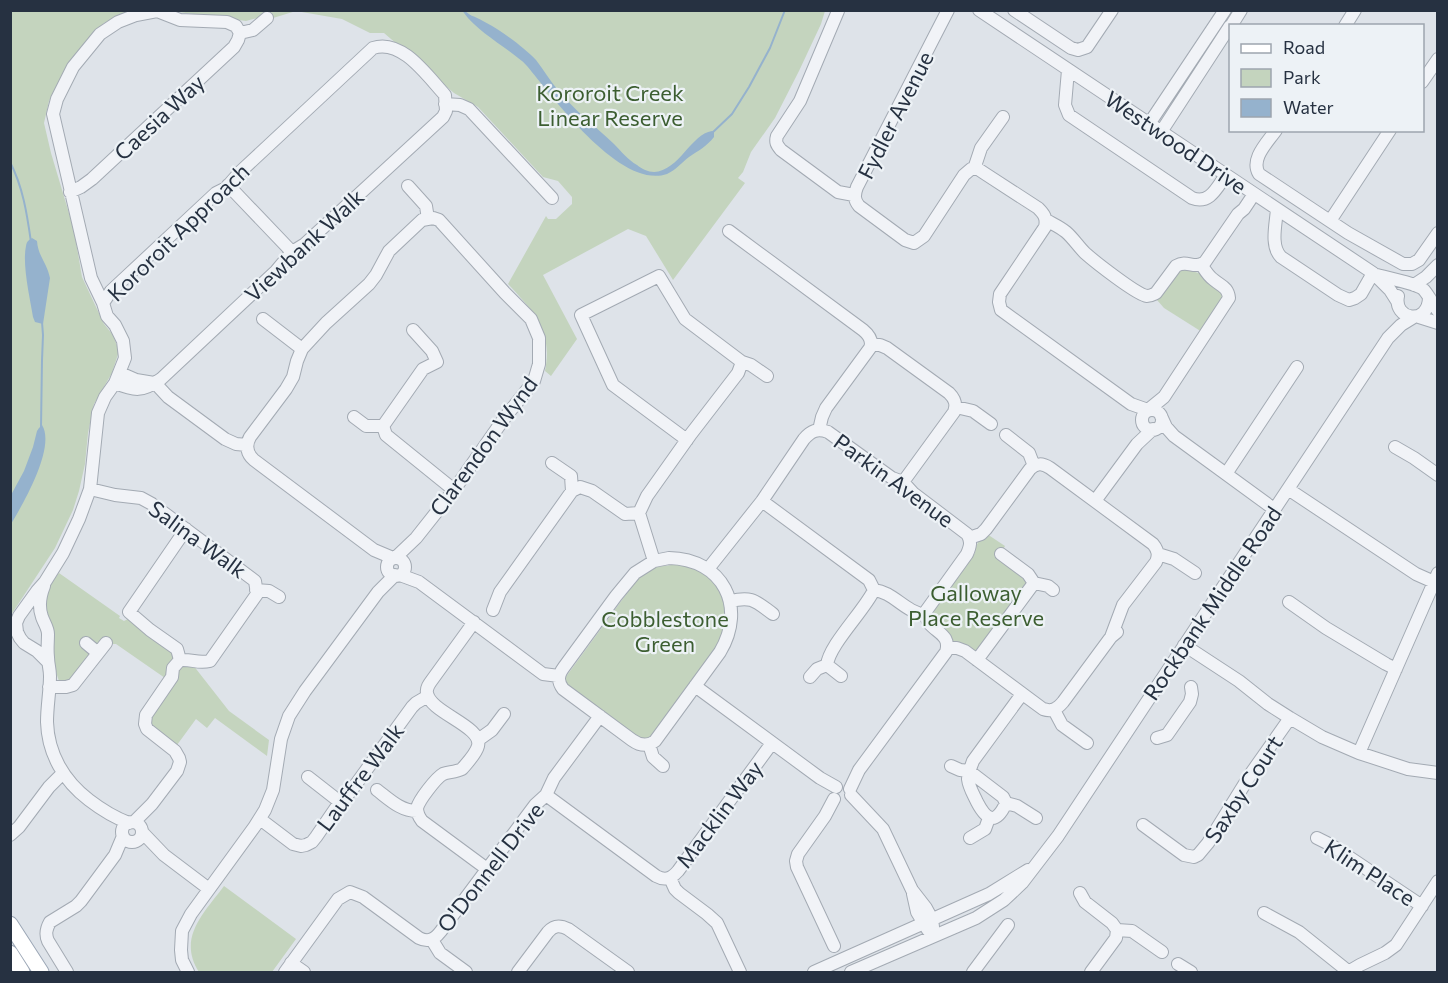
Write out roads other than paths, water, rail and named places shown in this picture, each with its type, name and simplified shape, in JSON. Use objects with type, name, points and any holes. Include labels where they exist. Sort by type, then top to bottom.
[{"type":"main road","points":[[10,924],[40,972]]},
{"type":"main road","points":[[10,953],[22,972]]},
{"type":"street","name":"Fydler Avenue","points":[[948,10],[854,195],[859,206],[904,240],[914,243],[921,240],[964,176],[974,169]]},
{"type":"street","name":"Westwood Drive","points":[[979,10],[1373,273],[1390,290],[1398,303]]},
{"type":"street","points":[[1014,10],[1071,48],[1078,50],[1087,47],[1112,10]]},
{"type":"street","points":[[1149,124],[1225,10]]},
{"type":"street","points":[[1234,24],[1241,10]]},
{"type":"street","points":[[1346,24],[1355,10]]},
{"type":"street","points":[[103,303],[92,278],[53,114],[57,99],[73,67],[100,34],[118,22],[136,15],[157,11],[180,20],[227,22],[236,26],[240,33]]},
{"type":"street","points":[[839,11],[800,101],[777,136],[776,144],[838,192],[854,195]]},
{"type":"street","name":"Caesia Way","points":[[70,192],[92,179],[234,47],[240,33],[253,30],[267,18]]},
{"type":"street","points":[[1161,132],[1229,33],[1212,30]]},
{"type":"street","name":"Kororoit Approach","points":[[43,648],[24,643],[17,632],[16,623],[19,616],[33,605],[71,538],[91,486],[98,413],[105,397],[118,378],[125,358],[123,341],[116,326],[107,316],[103,303],[111,291],[216,193],[228,185],[373,48],[389,46],[409,57],[445,95],[445,104]]},
{"type":"street","points":[[1424,79],[1437,59]]},
{"type":"street","points":[[1068,70],[1065,105],[1069,115],[1192,198],[1202,200],[1208,198],[1226,175]]},
{"type":"street","points":[[445,104],[460,105],[469,109],[552,198]]},
{"type":"street","name":"Viewbank Walk","points":[[155,383],[276,271],[292,252],[305,244],[443,117],[446,111],[445,104]]},
{"type":"street","points":[[1002,117],[981,148],[974,169],[1038,208],[1043,212],[1046,220],[1038,237],[1000,294],[999,306],[1005,314],[1131,404],[1157,411],[1174,436],[1274,509]]},
{"type":"street","points":[[1275,132],[1256,161],[1259,174],[1348,233],[1387,256],[1406,264],[1419,260],[1437,233]]},
{"type":"street","points":[[1330,221],[1389,132]]},
{"type":"street","points":[[228,185],[292,252]]},
{"type":"street","points":[[408,186],[426,206],[428,219],[422,220],[389,251],[369,284],[326,322],[303,349],[290,383],[250,437],[247,445],[248,453],[254,460],[396,567],[412,572],[419,582],[543,674],[559,676]]},
{"type":"street","points":[[1046,220],[1067,233],[1103,268],[1145,296],[1151,296],[1156,293],[1179,263],[1201,264],[1208,258],[1238,214],[1244,209],[1251,193]]},
{"type":"street","points":[[1277,209],[1276,252],[1338,295],[1349,300],[1355,298],[1361,294],[1373,273]]},
{"type":"street","name":"Clarendon Wynd","points":[[188,972],[182,960],[183,931],[191,914],[260,819],[273,790],[280,739],[289,716],[416,538],[534,381],[539,364],[539,338],[531,319],[439,220],[428,219]]},
{"type":"street","points":[[729,231],[869,336],[872,345],[826,408],[819,430]]},
{"type":"street","points":[[1148,426],[1142,417],[1164,397],[1229,298],[1226,289],[1213,279],[1201,264]]},
{"type":"street","points":[[1437,265],[1426,277],[1401,290],[1398,303],[1404,314],[1437,323]]},
{"type":"street","points":[[1417,317],[1428,307],[1428,296],[1437,272]]},
{"type":"street","name":"Westwood Drive","points":[[1373,273],[1412,285]]},
{"type":"street","points":[[687,440],[613,385],[581,315],[659,276],[685,319],[742,362],[751,364],[767,376]]},
{"type":"street","points":[[1412,285],[1423,289],[1437,311]]},
{"type":"street","name":"Rockbank Middle Road","points":[[1388,338],[1398,303]]},
{"type":"street","name":"Rockbank Middle Road","points":[[851,972],[976,918],[1004,900],[1022,883],[1058,836],[1388,338],[1401,325],[1417,317]]},
{"type":"street","points":[[263,319],[303,349]]},
{"type":"street","points":[[383,426],[423,369],[437,362],[432,351],[413,330]]},
{"type":"street","points":[[872,345],[886,348],[949,393],[956,402],[954,412],[903,482]]},
{"type":"street","points":[[654,561],[639,513],[647,496],[738,373],[742,362]]},
{"type":"street","points":[[1226,474],[1298,367]]},
{"type":"street","points":[[118,378],[130,389],[146,388],[155,383],[168,397],[225,439],[236,444],[247,445]]},
{"type":"street","points":[[1148,426],[1160,426],[1164,397]]},
{"type":"street","points":[[1131,404],[1148,426],[1174,436]]},
{"type":"street","points":[[956,407],[973,411],[991,424]]},
{"type":"street","points":[[354,417],[366,426],[383,426]]},
{"type":"street","points":[[383,426],[386,435],[454,490]]},
{"type":"street","points":[[1095,501],[1148,426]]},
{"type":"street","name":"Parkin Avenue","points":[[708,569],[762,501],[804,439],[813,431],[819,430],[828,432],[892,478],[903,482],[912,494],[967,534],[970,544],[967,554],[928,607],[926,615]]},
{"type":"street","points":[[1006,435],[1029,453],[1034,466]]},
{"type":"street","points":[[1395,447],[1437,475]]},
{"type":"street","points":[[552,463],[571,476],[572,491]]},
{"type":"street","points":[[947,648],[965,651],[1045,710],[1054,710],[1063,702],[1124,623],[1133,593],[1156,562],[1158,554],[1153,544],[1050,468],[1039,464],[1030,469],[986,529],[981,534],[969,538]]},
{"type":"street","name":"Salina Walk","points":[[91,486],[117,489],[131,497],[141,498],[152,504],[255,581],[257,594],[210,661],[200,663],[189,659],[180,660]]},
{"type":"street","points":[[493,610],[500,592],[572,491],[580,487],[592,491],[625,514],[639,513]]},
{"type":"street","points":[[1288,489],[1416,574],[1436,577],[1359,753]]},
{"type":"street","points":[[762,501],[869,580],[874,590],[870,600],[830,653],[828,665]]},
{"type":"street","points":[[67,972],[48,941],[46,936],[48,926],[53,920],[81,902],[177,771],[180,762],[175,751],[147,729],[145,719],[149,709],[172,677],[173,668],[180,660],[177,649],[129,612],[186,529]]},
{"type":"street","points":[[1001,554],[1028,574],[1034,583],[1048,586],[1053,590]]},
{"type":"street","points":[[1158,554],[1174,559],[1195,573]]},
{"type":"street","points":[[678,558],[698,563],[708,569],[727,593],[730,601],[731,623],[725,643],[655,741],[640,744],[563,689],[559,676],[626,583],[635,573],[654,561],[678,558]]},
{"type":"street","points":[[977,660],[1034,583]]},
{"type":"street","name":"Salina Walk","points":[[256,590],[269,591],[279,597]]},
{"type":"street","points":[[834,946],[797,867],[798,854],[942,658],[947,648],[946,639],[931,626],[926,615],[910,611],[886,593],[874,590]]},
{"type":"street","points":[[730,601],[751,599],[773,614]]},
{"type":"street","points":[[1289,602],[1326,628],[1396,669]]},
{"type":"street","name":"Kororoit Approach","points":[[33,605],[41,615],[48,633],[43,648],[50,675],[48,736],[56,761],[63,773],[74,788],[209,889]]},
{"type":"street","points":[[474,622],[427,689],[428,696],[434,704],[473,733],[478,740],[477,749],[465,766],[437,779],[419,802],[417,811],[422,821],[487,869]]},
{"type":"street","points":[[49,687],[73,685],[102,648],[86,644]]},
{"type":"street","points":[[1184,645],[1239,681],[1268,704],[1322,737],[1359,753],[1408,769],[1437,773]]},
{"type":"street","points":[[828,665],[841,676]]},
{"type":"street","points":[[810,677],[817,669],[828,665]]},
{"type":"street","points":[[695,686],[865,811],[883,829],[912,890],[926,908],[927,921],[934,937]]},
{"type":"street","points":[[1157,738],[1167,735],[1190,702],[1191,687]]},
{"type":"street","points":[[1006,803],[995,817],[989,818],[983,814],[970,788],[969,771],[974,760],[1023,694]]},
{"type":"street","name":"Lauffre Walk","points":[[260,819],[293,844],[302,846],[309,844],[412,707],[428,696]]},
{"type":"street","points":[[1054,710],[1062,725],[1087,742]]},
{"type":"street","points":[[478,740],[492,730],[504,714]]},
{"type":"street","name":"O'Donnell Drive","points":[[288,968],[338,899],[350,892],[363,897],[423,940],[432,940],[438,936],[535,805],[546,795],[554,778],[600,716]]},
{"type":"street","name":"Saxby Court","points":[[1143,825],[1184,855],[1194,857],[1202,852],[1247,780],[1290,718]]},
{"type":"street","name":"Macklin Way","points":[[546,795],[656,876],[670,878],[772,742]]},
{"type":"street","points":[[649,744],[653,757],[663,766]]},
{"type":"street","points":[[951,766],[969,771],[1003,797],[1006,803],[1017,806],[1036,818]]},
{"type":"street","points":[[10,835],[19,827],[48,787],[63,773]]},
{"type":"street","points":[[308,777],[340,802]]},
{"type":"street","points":[[377,790],[403,809],[417,811]]},
{"type":"street","points":[[970,838],[985,830],[989,818]]},
{"type":"street","name":"Klim Place","points":[[1317,838],[1422,906]]},
{"type":"street","name":"Rockbank Middle Road","points":[[814,972],[989,894],[1035,867]]},
{"type":"street","points":[[670,878],[679,893],[717,923],[740,972]]},
{"type":"street","points":[[1264,913],[1299,932],[1348,972],[1385,954],[1396,945],[1437,881]]},
{"type":"street","points":[[1080,893],[1085,902],[1112,922],[1117,930],[1116,938],[1091,972]]},
{"type":"street","points":[[973,972],[994,938],[1008,925]]},
{"type":"street","points":[[518,972],[548,932],[560,926],[568,929],[628,972]]},
{"type":"street","points":[[1117,930],[1132,931],[1162,952]]},
{"type":"street","points":[[432,940],[440,953],[466,972]]},
{"type":"street","points":[[1178,964],[1191,972]]},
{"type":"street","points":[[288,968],[304,972]]},
{"type":"water","points":[[464,13],[492,26],[530,54],[571,104],[628,158],[643,169],[654,172],[663,170],[671,166],[705,134],[712,131],[714,137],[667,174],[649,175],[629,168],[589,138],[525,64],[479,28]]},
{"type":"water","points":[[32,238],[37,241],[50,278],[43,324],[35,322],[33,317],[27,282],[25,254],[27,243]]},
{"type":"water","points":[[42,425],[45,447],[42,461],[30,490],[11,524],[11,495],[24,471],[37,431]]},
{"type":"waterway","points":[[462,10],[470,16]]},
{"type":"waterway","points":[[711,134],[732,114],[749,87],[770,48],[785,10]]},
{"type":"waterway","points":[[10,162],[21,191],[31,242]]},
{"type":"waterway","points":[[41,427],[42,322]]},
{"type":"park label","name":"Kororoit Creek Linear Reserve","points":[[610,104]]},
{"type":"park label","name":"Galloway Place Reserve","points":[[976,604]]},
{"type":"park label","name":"Cobblestone Green","points":[[665,630]]}]
